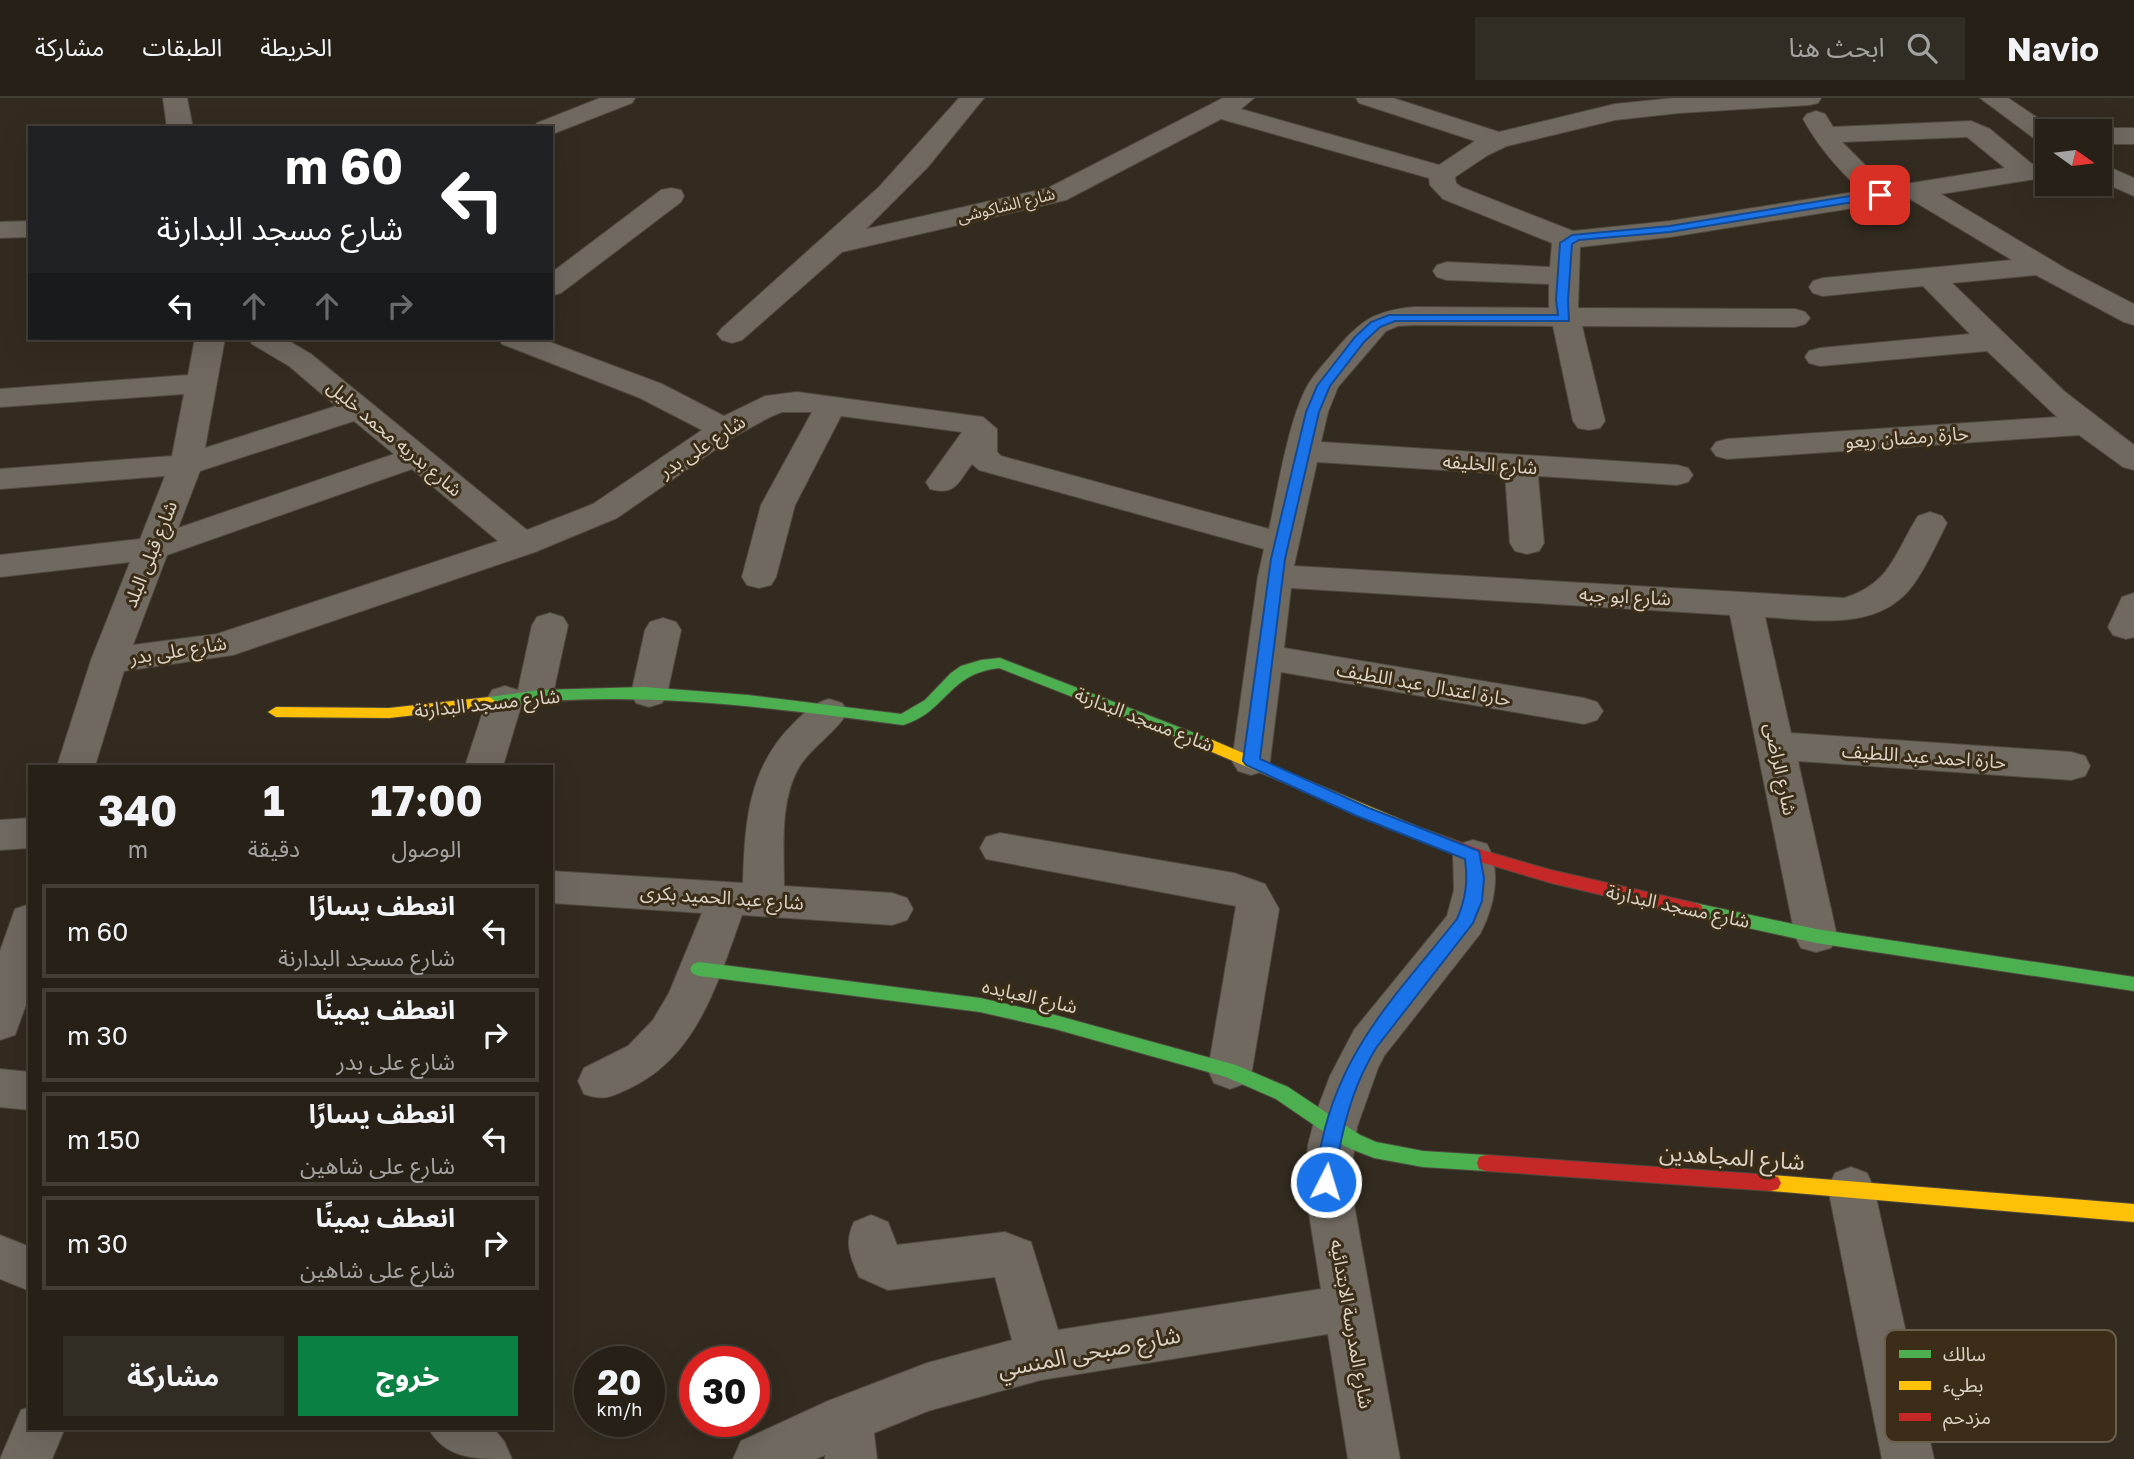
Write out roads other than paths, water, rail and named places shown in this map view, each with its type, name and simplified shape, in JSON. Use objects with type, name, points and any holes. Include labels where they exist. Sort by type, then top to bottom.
[{"type":"street","points":[[175,98],[180,126]]},
{"type":"street","points":[[551,126],[623,98]]},
{"type":"street","points":[[732,334],[835,245],[925,157],[972,98]]},
{"type":"street","name":"شارع الشاكوشى","points":[[835,245],[1057,194],[1241,98]]},
{"type":"street","points":[[1368,98],[1498,140]]},
{"type":"street","points":[[1809,98],[1647,108],[1615,112],[1529,131],[1479,149],[1447,171],[1441,180],[1444,187],[1452,192],[1570,240],[1670,229],[2035,170]]},
{"type":"street","points":[[1817,98],[1812,108],[1833,148],[1880,195]]},
{"type":"street","points":[[1992,98],[2035,128]]},
{"type":"street","points":[[1478,108],[1529,131]]},
{"type":"street","points":[[1217,110],[1447,171]]},
{"type":"street","points":[[1825,135],[1971,129],[2035,169]]},
{"type":"street","points":[[2112,136],[2134,136]]},
{"type":"street","points":[[2112,177],[2134,188]]},
{"type":"street","points":[[1913,189],[2042,267],[2134,316]]},
{"type":"street","points":[[553,285],[671,196]]},
{"type":"street","points":[[0,230],[28,229]]},
{"type":"street","points":[[1570,240],[1566,243],[1562,300],[1589,421]]},
{"type":"street","points":[[1823,287],[2042,267]]},
{"type":"street","points":[[1447,271],[1563,276]]},
{"type":"street","points":[[1930,277],[2039,384],[2134,460]]},
{"type":"street","points":[[1251,761],[1278,559],[1312,412],[1324,386],[1360,340],[1376,325],[1393,318],[1414,316],[1795,318]]},
{"type":"street","name":"شارع قبلى البلد","points":[[76,765],[109,660],[186,465],[210,340]]},
{"type":"street","name":"شارع بدريه محمد خليل","points":[[267,340],[300,359],[523,544]]},
{"type":"street","points":[[518,340],[651,391],[724,429]]},
{"type":"street","points":[[1820,356],[1995,341]]},
{"type":"street","points":[[0,398],[202,383]]},
{"type":"street","name":"شارع على بدر","points":[[109,660],[219,646],[523,544],[605,511],[724,429],[776,403],[797,401],[831,405],[972,424],[981,429]]},
{"type":"street","points":[[759,577],[778,505],[831,405]]},
{"type":"street","points":[[0,478],[186,465],[358,409]]},
{"type":"street","name":"حارة رمضان ريعو","points":[[1727,449],[2087,425]]},
{"type":"street","points":[[981,429],[983,436],[979,454],[990,463],[1278,559]]},
{"type":"street","points":[[942,482],[981,429]]},
{"type":"street","name":"شارع الخليفه","points":[[1303,451],[1677,475]]},
{"type":"street","points":[[0,566],[151,549],[416,457]]},
{"type":"street","points":[[1521,466],[1527,544]]},
{"type":"street","name":"شارع ابو جبه","points":[[1278,559],[1745,604],[1845,610],[1866,605],[1884,596],[1897,585],[1930,523]]},
{"type":"street","name":"شارع الراضى","points":[[1745,604],[1816,936]]},
{"type":"street","points":[[485,765],[520,697],[550,625]]},
{"type":"street","points":[[649,694],[663,630]]},
{"type":"street","name":"حارة اعتدال عبد اللطيف","points":[[1264,657],[1584,711]]},
{"type":"street","name":"شارع مسجد البدارنة","points":[[276,712],[389,713],[520,697],[649,694],[739,699],[893,720],[914,718],[930,708],[961,669],[986,662],[1000,663],[1251,761],[1363,812],[1473,855],[1600,890],[1816,936],[2134,984]]},
{"type":"street","points":[[600,1081],[630,1068],[655,1049],[673,1026],[699,969],[746,898],[773,781],[785,759],[829,712]]},
{"type":"street","name":"حارة احمد عبد اللطيف","points":[[1777,746],[2071,766]]},
{"type":"street","points":[[0,835],[28,833]]},
{"type":"street","points":[[1000,848],[1234,889],[1251,895],[1258,909],[1230,1070]]},
{"type":"street","name":"شارع المدرسة الابتدائيه","points":[[1380,1447],[1349,1308],[1326,1182],[1333,1129],[1347,1084],[1369,1043],[1465,923],[1475,890],[1473,855]]},
{"type":"street","name":"شارع عبد الحميد بكرى","points":[[553,887],[892,909]]},
{"type":"street","points":[[0,1022],[28,927]]},
{"type":"street","name":"شارع العبايده","points":[[699,969],[980,1005],[1055,1022],[1230,1070],[1282,1093],[1333,1129]]},
{"type":"street","points":[[0,1088],[28,1090]]},
{"type":"street","name":"شارع المجاهدين","points":[[1333,1129],[1374,1150],[1423,1159],[1851,1188],[2134,1213]]},
{"type":"street","points":[[1851,1188],[1885,1350]]},
{"type":"street","points":[[871,1237],[876,1261],[888,1268],[1005,1254],[1014,1258],[1041,1356]]},
{"type":"street","points":[[0,1257],[28,1268]]},
{"type":"street","name":"شارع صبحى المنسي","points":[[760,1459],[848,1439],[927,1387],[1041,1356],[1349,1308]]},
{"type":"street","points":[[26,1459],[38,1430]]},
{"type":"street","points":[[457,1430],[470,1439],[486,1459]]}]
